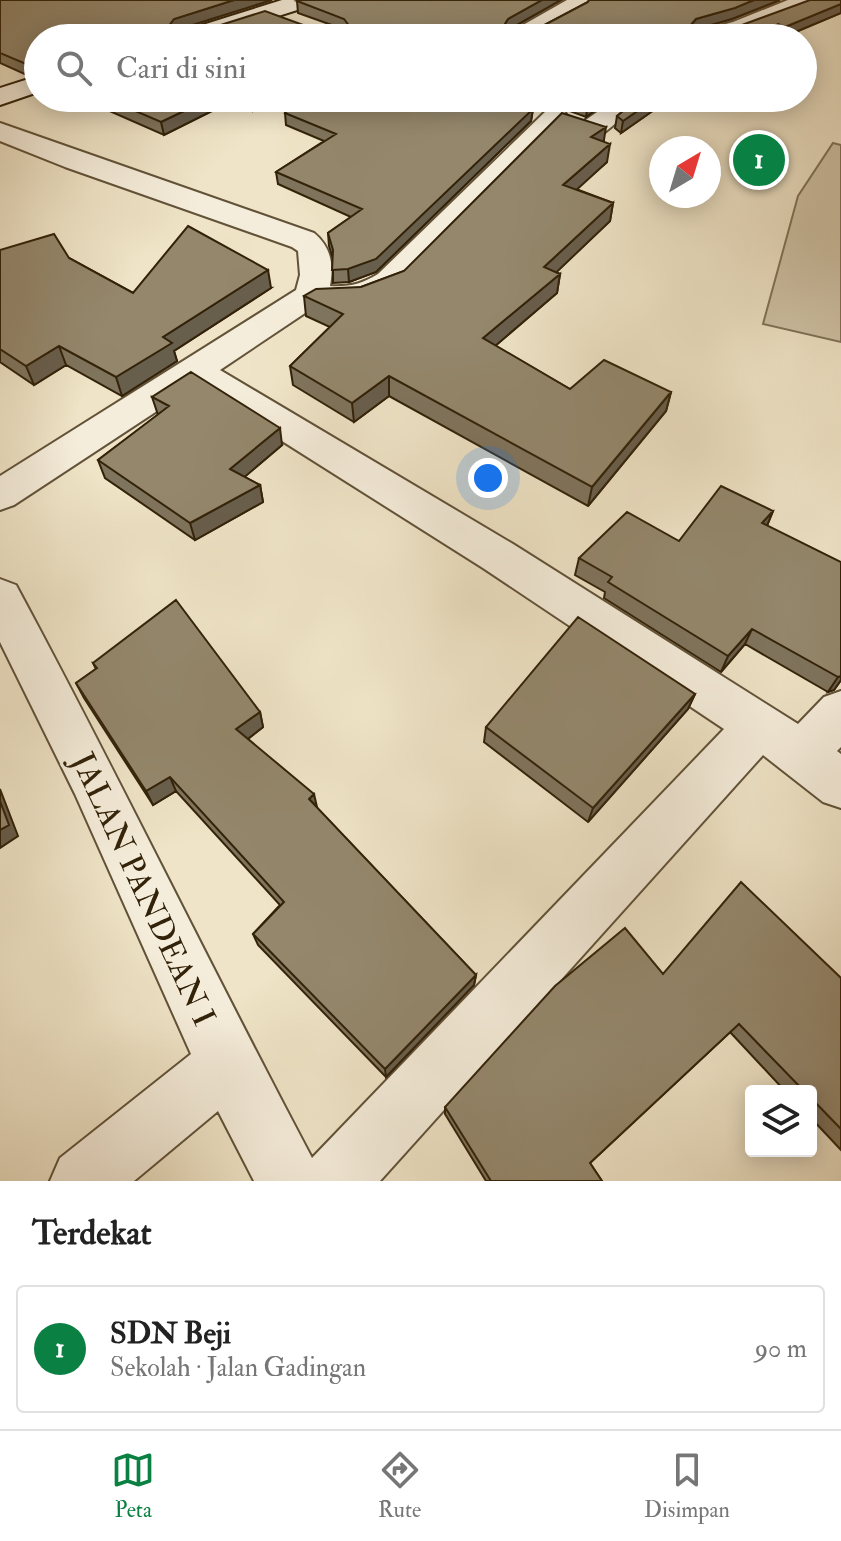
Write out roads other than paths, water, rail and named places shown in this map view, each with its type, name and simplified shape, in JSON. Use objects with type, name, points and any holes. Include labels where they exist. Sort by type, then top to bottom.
[{"type":"street","points":[[230,24],[305,0]]},
{"type":"street","points":[[543,24],[577,6],[578,0]]},
{"type":"street","points":[[748,24],[807,0]]},
{"type":"street","points":[[268,12],[295,23]]},
{"type":"street","points":[[0,97],[24,89]]},
{"type":"street","points":[[0,495],[311,295],[356,297],[390,281],[541,112],[597,133],[619,112]]},
{"type":"street","points":[[0,131],[75,161],[303,240],[313,248],[316,275],[311,295]]},
{"type":"street","points":[[196,371],[498,556],[781,740],[841,785]]},
{"type":"street","name":"JALAN PANDEAN I","points":[[0,597],[94,780],[227,1064],[289,1181]]},
{"type":"street","points":[[336,1181],[781,740],[841,712]]},
{"type":"street","points":[[83,1181],[227,1064]]},
{"type":"place","name":"SDN Beji","points":[[759,160]]}]
